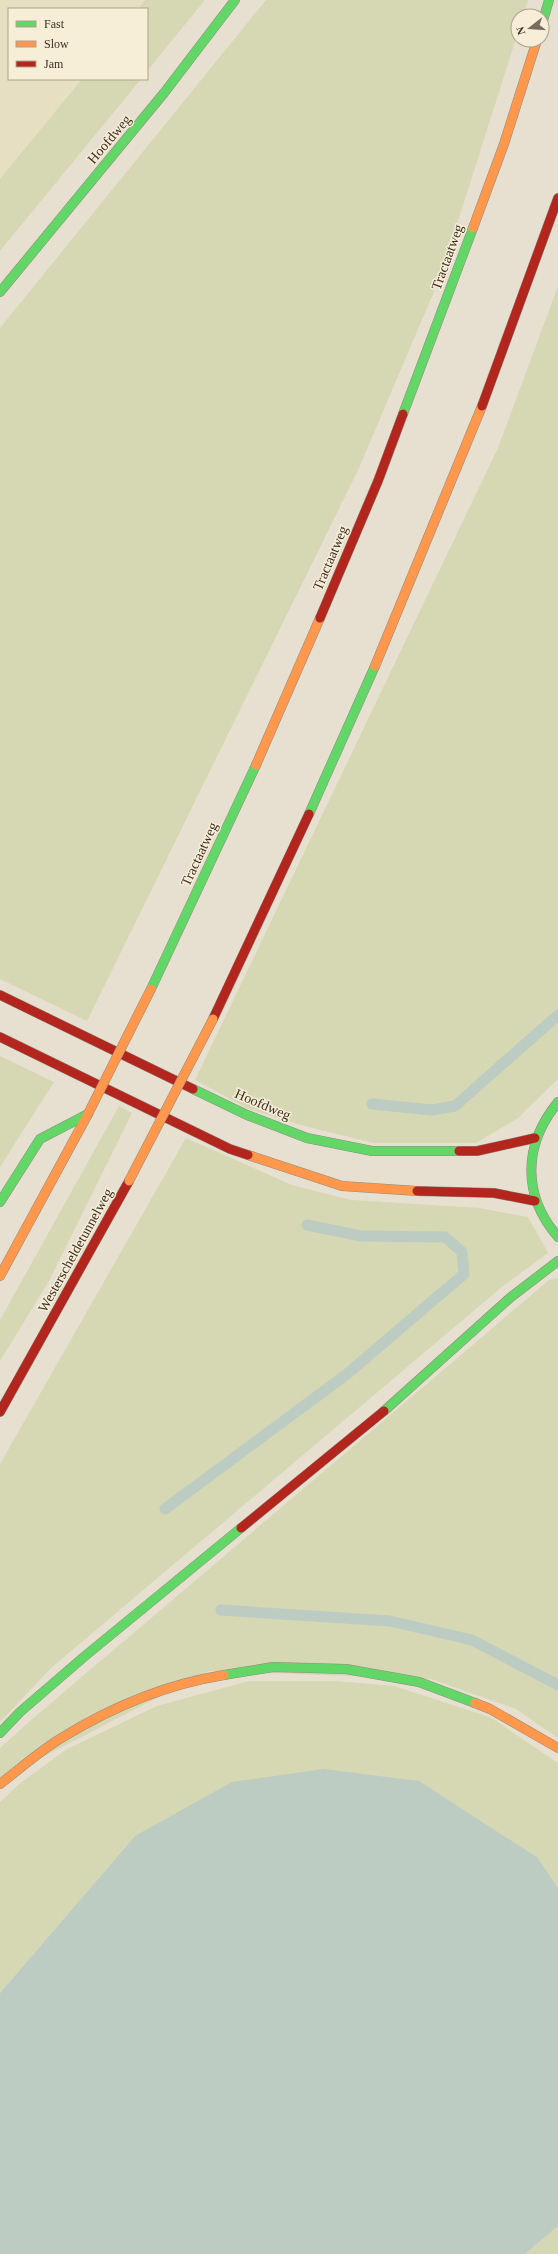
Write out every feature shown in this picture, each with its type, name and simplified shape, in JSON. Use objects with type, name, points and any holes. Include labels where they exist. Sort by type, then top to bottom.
[{"type":"highway","name":"Hoofdweg","points":[[0,292],[164,94],[235,0]]},
{"type":"highway","name":"Tractaatweg","points":[[88,1114],[151,989],[280,713],[378,481],[504,144],[534,48]]},
{"type":"highway","name":"Westerscheldetunnelweg","points":[[0,1412],[129,1181],[172,1100],[213,1019],[287,863],[368,682],[470,437],[558,198]]},
{"type":"highway","name":"Hoofdweg","points":[[0,995],[248,1115],[307,1138],[372,1151],[426,1152],[477,1151],[535,1138]]},
{"type":"highway","points":[[0,1038],[230,1149],[342,1186],[396,1192],[494,1192],[535,1201]]},
{"type":"highway","points":[[558,1102],[544,1120],[535,1138],[530,1170],[535,1201],[551,1231],[558,1237]]},
{"type":"highway","points":[[0,1202],[40,1138],[88,1114]]},
{"type":"highway","points":[[0,1276],[88,1114]]},
{"type":"highway","points":[[0,1733],[20,1712],[85,1656],[380,1415],[511,1297],[558,1261]]},
{"type":"highway","points":[[0,1784],[61,1737],[124,1703],[178,1684],[221,1674],[267,1668],[339,1668],[379,1673],[412,1680],[446,1690],[500,1713],[533,1731],[558,1748]]},
{"type":"shaded area","points":[[0,0],[145,0],[139,8],[8,8],[8,80],[81,80],[0,179]]},
{"type":"shaded area","points":[[324,1769],[419,1781],[538,1858],[558,1888],[558,2226],[525,2254],[0,2254],[0,1993],[135,1836],[232,1782]]},
{"type":"green space","points":[[145,0],[205,0],[148,70],[148,8],[139,8]]},
{"type":"green space","points":[[266,0],[528,0],[526,8],[510,8],[510,48],[513,48],[441,275],[359,468],[87,1021],[0,979],[0,328]]},
{"type":"green space","points":[[81,80],[140,80],[0,251],[0,179]]},
{"type":"green space","points":[[558,286],[558,1079],[518,1118],[476,1143],[374,1143],[308,1127],[249,1109],[195,1080],[498,448]]},
{"type":"green space","points":[[0,1056],[54,1082],[0,1167]]},
{"type":"green space","points":[[119,1106],[132,1113],[49,1281],[0,1361],[0,1320]]},
{"type":"green space","points":[[186,1138],[292,1185],[351,1200],[480,1208],[528,1217],[548,1253],[503,1286],[51,1668],[0,1722],[0,1464]]},
{"type":"green space","points":[[558,1278],[558,1738],[516,1709],[431,1679],[209,1671],[0,1779],[0,1748],[31,1720],[549,1280]]},
{"type":"green space","points":[[249,1681],[335,1681],[394,1686],[490,1717],[558,1763],[558,1888],[538,1858],[135,1836],[0,1993],[0,1802],[18,1785],[67,1749],[157,1706]]},
{"type":"green space","points":[[558,2226],[558,2254],[525,2254]]},
{"type":"waterway","points":[[372,1104],[432,1110],[455,1106],[558,1015]]},
{"type":"waterway","points":[[165,1509],[347,1374],[464,1274],[462,1252],[445,1237],[361,1236],[307,1225]]},
{"type":"waterway","points":[[221,1610],[390,1621],[472,1640],[558,1685]]},
{"type":"traffic: fast","points":[[0,292],[164,93],[235,0]]},
{"type":"traffic: fast","points":[[547,8],[549,0]]},
{"type":"traffic: fast","points":[[403,414],[473,228]]},
{"type":"traffic: fast","points":[[309,814],[375,666]]},
{"type":"traffic: fast","points":[[151,989],[256,765]]},
{"type":"traffic: fast","points":[[193,1089],[247,1115],[307,1138],[372,1151],[459,1151]]},
{"type":"traffic: fast","points":[[558,1102],[546,1118],[538,1135],[533,1153],[531,1170],[533,1187],[538,1204],[546,1221],[558,1237]]},
{"type":"traffic: fast","points":[[0,1202],[40,1139],[88,1114]]},
{"type":"traffic: fast","points":[[384,1411],[511,1297],[558,1261]]},
{"type":"traffic: fast","points":[[0,1733],[20,1712],[85,1656],[241,1528]]},
{"type":"traffic: fast","points":[[224,1675],[273,1667],[346,1669],[419,1682],[475,1703]]},
{"type":"traffic: slow","points":[[473,228],[504,144],[534,48]]},
{"type":"traffic: slow","points":[[375,666],[482,406]]},
{"type":"traffic: slow","points":[[256,765],[320,618]]},
{"type":"traffic: slow","points":[[88,1114],[151,989]]},
{"type":"traffic: slow","points":[[129,1181],[213,1019]]},
{"type":"traffic: slow","points":[[0,1276],[88,1114]]},
{"type":"traffic: slow","points":[[248,1155],[342,1186],[417,1191]]},
{"type":"traffic: slow","points":[[0,1784],[55,1742],[101,1716],[141,1698],[161,1691],[182,1684],[224,1675]]},
{"type":"traffic: slow","points":[[475,1703],[490,1709],[558,1748]]},
{"type":"traffic: jam","points":[[482,406],[558,198]]},
{"type":"traffic: jam","points":[[320,618],[378,481],[403,414]]},
{"type":"traffic: jam","points":[[213,1019],[309,814]]},
{"type":"traffic: jam","points":[[0,995],[193,1089]]},
{"type":"traffic: jam","points":[[0,1037],[230,1149],[248,1155]]},
{"type":"traffic: jam","points":[[459,1151],[477,1151],[535,1138]]},
{"type":"traffic: jam","points":[[0,1412],[129,1181]]},
{"type":"traffic: jam","points":[[417,1191],[494,1193],[535,1201]]},
{"type":"traffic: jam","points":[[241,1528],[384,1411]]}]
